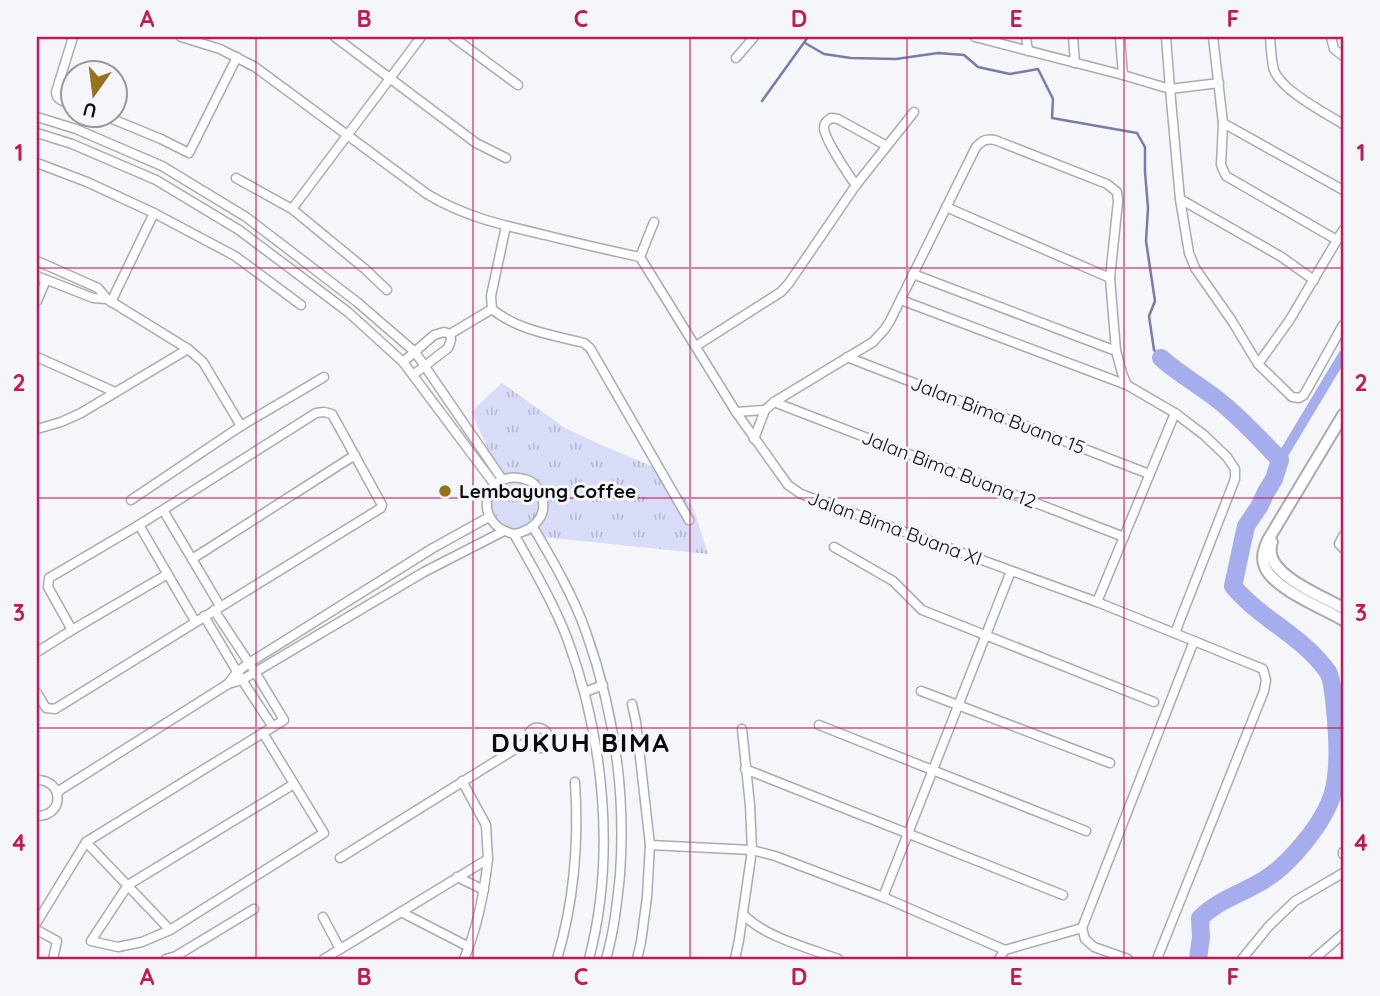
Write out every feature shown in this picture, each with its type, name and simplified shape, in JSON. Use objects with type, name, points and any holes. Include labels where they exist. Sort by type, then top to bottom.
[{"type":"main road","points":[[1343,415],[1265,546],[1263,556],[1265,567],[1282,585],[1343,620]]},
{"type":"main road","points":[[1274,533],[1270,554],[1278,567],[1297,583],[1343,608]]},
{"type":"street","points":[[66,60],[73,37]]},
{"type":"street","points":[[181,37],[220,49],[255,66],[427,194],[463,214],[640,257],[654,222]]},
{"type":"street","points":[[335,37],[476,144],[506,158]]},
{"type":"street","points":[[292,209],[421,37]]},
{"type":"street","points":[[453,37],[518,85]]},
{"type":"street","points":[[736,58],[754,37]]},
{"type":"street","points":[[975,37],[1002,40],[1028,51],[1170,89],[1219,83]]},
{"type":"street","points":[[1026,37],[1028,51]]},
{"type":"street","points":[[1073,37],[1075,63]]},
{"type":"street","points":[[1119,37],[1124,75]]},
{"type":"street","points":[[1166,37],[1180,199],[1185,237],[1195,268],[1258,364],[1292,397],[1299,398],[1304,395],[1343,325]]},
{"type":"street","points":[[1213,37],[1223,123],[1221,166],[1226,176],[1337,240]]},
{"type":"street","points":[[1270,37],[1274,69],[1279,79],[1300,97],[1343,124]]},
{"type":"street","points":[[1331,37],[1334,49],[1343,56]]},
{"type":"street","points":[[130,126],[189,153],[237,57]]},
{"type":"street","points":[[60,79],[56,92],[60,100]]},
{"type":"street","points":[[696,346],[781,292],[856,185],[914,112]]},
{"type":"street","points":[[37,117],[76,129],[162,166],[246,217],[357,302],[415,352],[498,482]]},
{"type":"street","points":[[856,185],[826,135],[824,127],[827,121],[831,118],[838,119],[887,146]]},
{"type":"street","points":[[1223,123],[1343,190]]},
{"type":"street","points":[[37,133],[72,144],[156,180],[239,230],[348,312],[403,362],[498,482]]},
{"type":"street","points":[[754,439],[765,410],[774,402],[873,342],[884,330],[976,147],[987,139],[1107,184],[1116,192],[1118,201],[1110,278],[1116,351],[1127,385]]},
{"type":"street","points":[[37,163],[154,213],[235,256],[300,305]]},
{"type":"street","points":[[236,178],[292,209],[387,290]]},
{"type":"street","points":[[1180,199],[1314,280]]},
{"type":"street","points":[[946,207],[1110,278]]},
{"type":"street","points":[[109,301],[154,213]]},
{"type":"street","points":[[506,226],[491,296],[492,309],[504,319],[535,331],[584,343],[590,348],[689,520]]},
{"type":"street","points":[[1258,364],[1289,321],[1343,230]]},
{"type":"street","name":"Jalan Bima Buana XI","points":[[640,257],[736,412],[795,491],[1097,602],[1263,669],[1266,680],[1264,691],[1157,959]]},
{"type":"street","points":[[37,261],[98,288],[109,301],[188,349],[203,362],[241,426]]},
{"type":"street","points":[[913,274],[1116,351]]},
{"type":"street","points":[[37,276],[93,298],[109,301]]},
{"type":"street","points":[[37,301],[46,280]]},
{"type":"street","points":[[901,300],[1127,385],[1175,413],[1227,457],[1235,469],[1235,480],[1175,633]]},
{"type":"street","points":[[403,362],[434,335],[444,332],[450,334],[492,309]]},
{"type":"street","points":[[413,375],[448,348],[450,334]]},
{"type":"street","points":[[37,429],[61,422],[188,349]]},
{"type":"street","points":[[37,357],[115,392]]},
{"type":"street","name":"Jalan Bima Buana 15","points":[[847,357],[1149,474]]},
{"type":"street","points":[[131,499],[241,426],[324,377]]},
{"type":"street","name":"Jalan Bima Buana 12","points":[[774,402],[1124,537]]},
{"type":"street","points":[[736,412],[765,410]]},
{"type":"street","points":[[37,693],[46,708],[55,709],[381,508],[381,502],[332,414],[316,413],[139,525],[49,578],[48,587],[72,629]]},
{"type":"street","points":[[1097,602],[1175,413]]},
{"type":"street","points":[[192,559],[355,455]]},
{"type":"street","points":[[516,476],[529,480],[539,490],[544,503],[541,516],[533,527],[524,532],[514,534],[504,531],[489,517],[487,497],[498,482],[516,476]]},
{"type":"street","points":[[37,922],[86,842],[284,720],[217,608],[163,510]]},
{"type":"street","points":[[57,792],[228,684],[239,676],[249,663],[489,517]]},
{"type":"street","points":[[139,525],[195,621]]},
{"type":"street","points":[[533,527],[562,578],[585,630],[603,685],[615,738],[621,792],[622,846],[618,899],[606,959]]},
{"type":"street","points":[[239,676],[255,672],[424,572],[504,531]]},
{"type":"street","points":[[514,534],[543,585],[567,638],[585,692],[596,743],[602,794],[603,846],[600,898],[589,959]]},
{"type":"street","points":[[1343,536],[1339,544],[1343,548]]},
{"type":"street","points":[[834,547],[893,581],[922,610],[1154,702]]},
{"type":"street","points":[[416,559],[424,572]]},
{"type":"street","points":[[883,897],[1011,571]]},
{"type":"street","points":[[37,652],[166,575]]},
{"type":"street","points":[[204,616],[273,727]]},
{"type":"street","points":[[1128,959],[1094,947],[1085,939],[1082,928],[1194,641]]},
{"type":"street","points":[[585,692],[603,685]]},
{"type":"street","points":[[921,691],[1110,763]]},
{"type":"street","points":[[632,704],[650,845],[647,897],[637,959]]},
{"type":"street","points":[[819,725],[1086,831]]},
{"type":"street","points":[[735,959],[752,850],[742,729]]},
{"type":"street","points":[[263,733],[295,784],[324,833],[170,930],[142,942],[118,947],[91,942],[128,885],[295,784]]},
{"type":"street","points":[[340,858],[528,741]]},
{"type":"street","points":[[745,769],[1063,895]]},
{"type":"street","points":[[37,780],[51,784],[57,792],[54,809],[44,816],[37,816]]},
{"type":"street","points":[[462,781],[486,825],[488,859],[477,924],[464,959]]},
{"type":"street","points":[[557,959],[566,930],[574,873],[577,811],[575,782]]},
{"type":"street","points":[[86,842],[170,930]]},
{"type":"street","points":[[650,845],[752,850],[775,856],[883,897],[1005,950],[1082,928]]},
{"type":"street","points":[[324,959],[488,859]]},
{"type":"street","points":[[1242,959],[1269,926],[1295,901],[1343,873]]},
{"type":"street","points":[[457,877],[484,890]]},
{"type":"street","points":[[166,959],[177,958],[254,909]]},
{"type":"street","points":[[401,912],[470,947]]},
{"type":"street","points":[[743,914],[762,930],[838,959]]},
{"type":"street","points":[[323,917],[340,949]]},
{"type":"street","points":[[37,930],[57,942],[53,959]]},
{"type":"street","points":[[1314,959],[1343,934]]},
{"type":"street","points":[[999,959],[1005,950]]},
{"type":"green space","points":[[502,383],[565,428],[656,468],[693,507],[708,554],[514,534],[493,523],[487,497],[502,479],[471,412]]},
{"type":"waterway","points":[[762,101],[808,37]]},
{"type":"waterway","points":[[805,43],[824,54],[851,58],[896,59],[938,53],[964,55],[978,67],[1010,74],[1038,69],[1053,99],[1052,118],[1137,133],[1145,147],[1148,208],[1146,241],[1155,301],[1149,316],[1154,350],[1161,358]]},
{"type":"waterway","points":[[1280,460],[1343,355]]},
{"type":"waterway","points":[[1161,358],[1226,407],[1280,460],[1274,479],[1246,526],[1233,586],[1306,648],[1328,672],[1337,735],[1335,786],[1322,817],[1305,842],[1274,873],[1215,906],[1200,918],[1198,959]]},
{"type":"place","name":"Lembayung Coffee","points":[[445,491]]},
{"type":"district","name":"DUKUH BIMA","points":[[581,742]]}]
